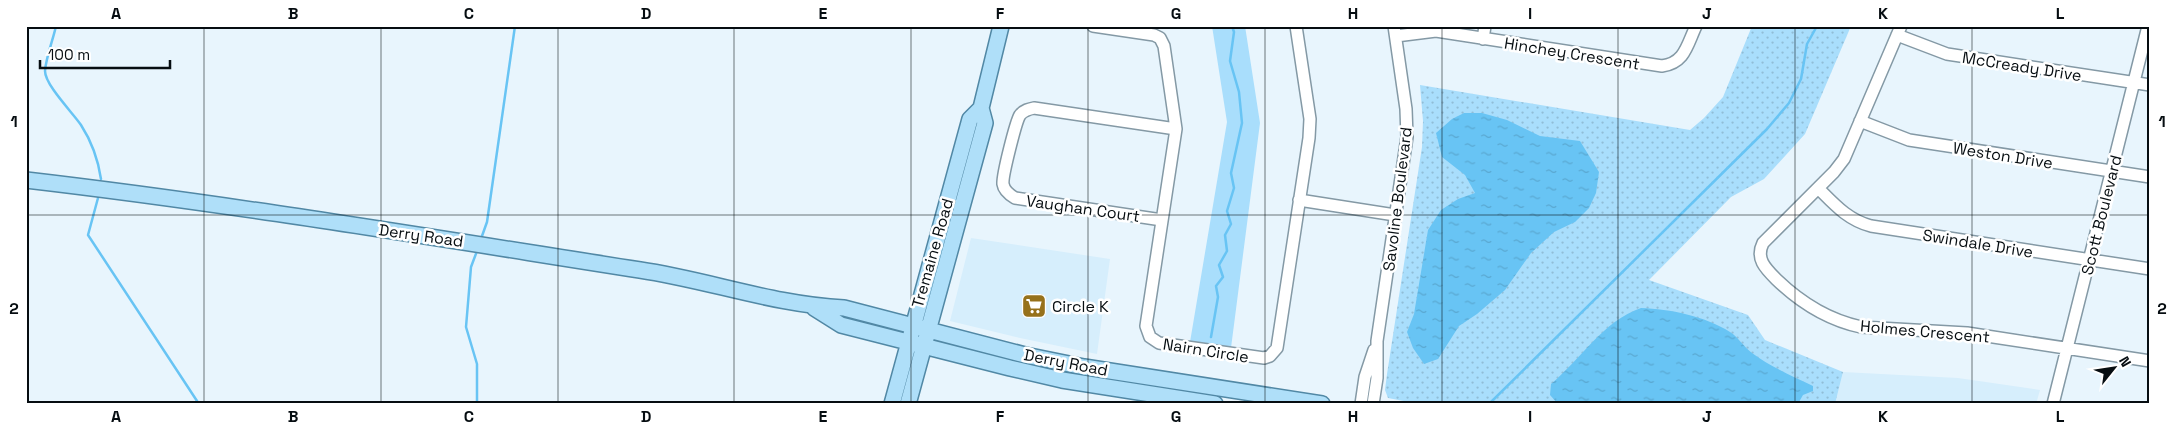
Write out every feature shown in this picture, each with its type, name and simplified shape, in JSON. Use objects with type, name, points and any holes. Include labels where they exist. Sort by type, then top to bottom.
[{"type":"main road","name":"Tremaine Road","points":[[908,404],[985,123],[981,108],[1001,26]]},
{"type":"main road","name":"Tremaine Road","points":[[892,404],[970,119],[981,108]]},
{"type":"main road","name":"Derry Road","points":[[26,180],[109,189],[493,246],[677,276],[813,307],[844,308],[1025,355],[1084,367],[1322,404]]},
{"type":"main road","name":"Derry Road","points":[[813,307],[841,325],[1062,380],[1215,404]]},
{"type":"street","name":"Nairn Circle","points":[[1093,26],[1154,35],[1160,38],[1164,46],[1176,129],[1146,326],[1150,337],[1159,343],[1264,358],[1270,356],[1277,348],[1309,138],[1310,118],[1296,26]]},
{"type":"street","points":[[1483,39],[1485,26]]},
{"type":"street","name":"Hinchey Crescent","points":[[1395,31],[1436,31],[1662,66],[1678,61],[1683,56],[1696,26]]},
{"type":"street","name":"Scott Boulevard","points":[[2053,404],[2148,26]]},
{"type":"street","name":"McCready Drive","points":[[1899,30],[1947,54],[2150,85]]},
{"type":"street","name":"Holmes Crescent","points":[[1899,30],[1844,159],[1834,172],[1763,243],[1760,252],[1764,267],[1795,298],[1837,320],[1861,327],[1967,333],[2150,361]]},
{"type":"street","name":"Savoline Boulevard","points":[[1373,404],[1377,378],[1377,341],[1407,124],[1395,31]]},
{"type":"street","name":"Vaughan Court","points":[[1162,220],[1015,198],[1005,190],[1003,177],[1018,120],[1028,109],[1034,108],[1176,129]]},
{"type":"street","name":"Weston Drive","points":[[1860,120],[1909,140],[2150,177]]},
{"type":"street","name":"Swindale Drive","points":[[1818,188],[1844,214],[1864,224],[2150,269]]},
{"type":"street","points":[[1299,200],[1395,215]]},
{"type":"street","name":"Savoline Boulevard","points":[[1361,404],[1365,377],[1377,341]]},
{"type":"shaded area","points":[[1212,26],[1245,26],[1260,123],[1231,348],[1190,342],[1227,122]]},
{"type":"shaded area","points":[[1752,26],[1851,26],[1805,134],[1764,179],[1731,197],[1649,280],[1748,315],[1765,340],[1843,372],[1835,404],[1419,404],[1388,398],[1385,390],[1387,374],[1422,147],[1423,121],[1420,85],[1690,130],[1723,97]]},
{"type":"shaded area","points":[[971,238],[1110,259],[1097,354],[950,321]]},
{"type":"shaded area","points":[[1843,372],[1958,378],[2040,390],[2036,404],[1835,404]]},
{"type":"water","points":[[1464,113],[1482,113],[1507,120],[1540,136],[1580,141],[1599,172],[1596,193],[1589,208],[1575,222],[1554,232],[1531,253],[1505,290],[1477,314],[1459,326],[1438,359],[1424,364],[1413,348],[1407,332],[1414,314],[1428,230],[1441,210],[1458,199],[1475,193],[1465,175],[1442,157],[1436,133],[1452,119]]},
{"type":"water","points":[[1641,308],[1687,314],[1720,326],[1733,334],[1749,351],[1759,358],[1813,386],[1813,391],[1803,395],[1799,402],[1795,404],[1558,404],[1550,395],[1551,384],[1604,331],[1627,314]]},
{"type":"waterway","points":[[56,26],[48,54],[45,71],[46,77],[54,91],[81,125],[91,144],[101,179]]},
{"type":"waterway","points":[[482,236],[487,222],[515,26]]},
{"type":"waterway","points":[[1211,337],[1218,297],[1216,286],[1223,277],[1219,265],[1227,251],[1225,235],[1231,224],[1227,211],[1234,188],[1231,173],[1242,123],[1239,92],[1230,61],[1234,32],[1232,26]]},
{"type":"waterway","points":[[1489,404],[1767,129],[1789,103],[1801,79],[1807,44],[1817,26]]},
{"type":"waterway","points":[[98,198],[88,235],[199,404]]},
{"type":"waterway","points":[[477,251],[471,267],[466,327],[477,364],[477,404]]},
{"type":"place","name":"Circle K","points":[[1034,306]]}]
